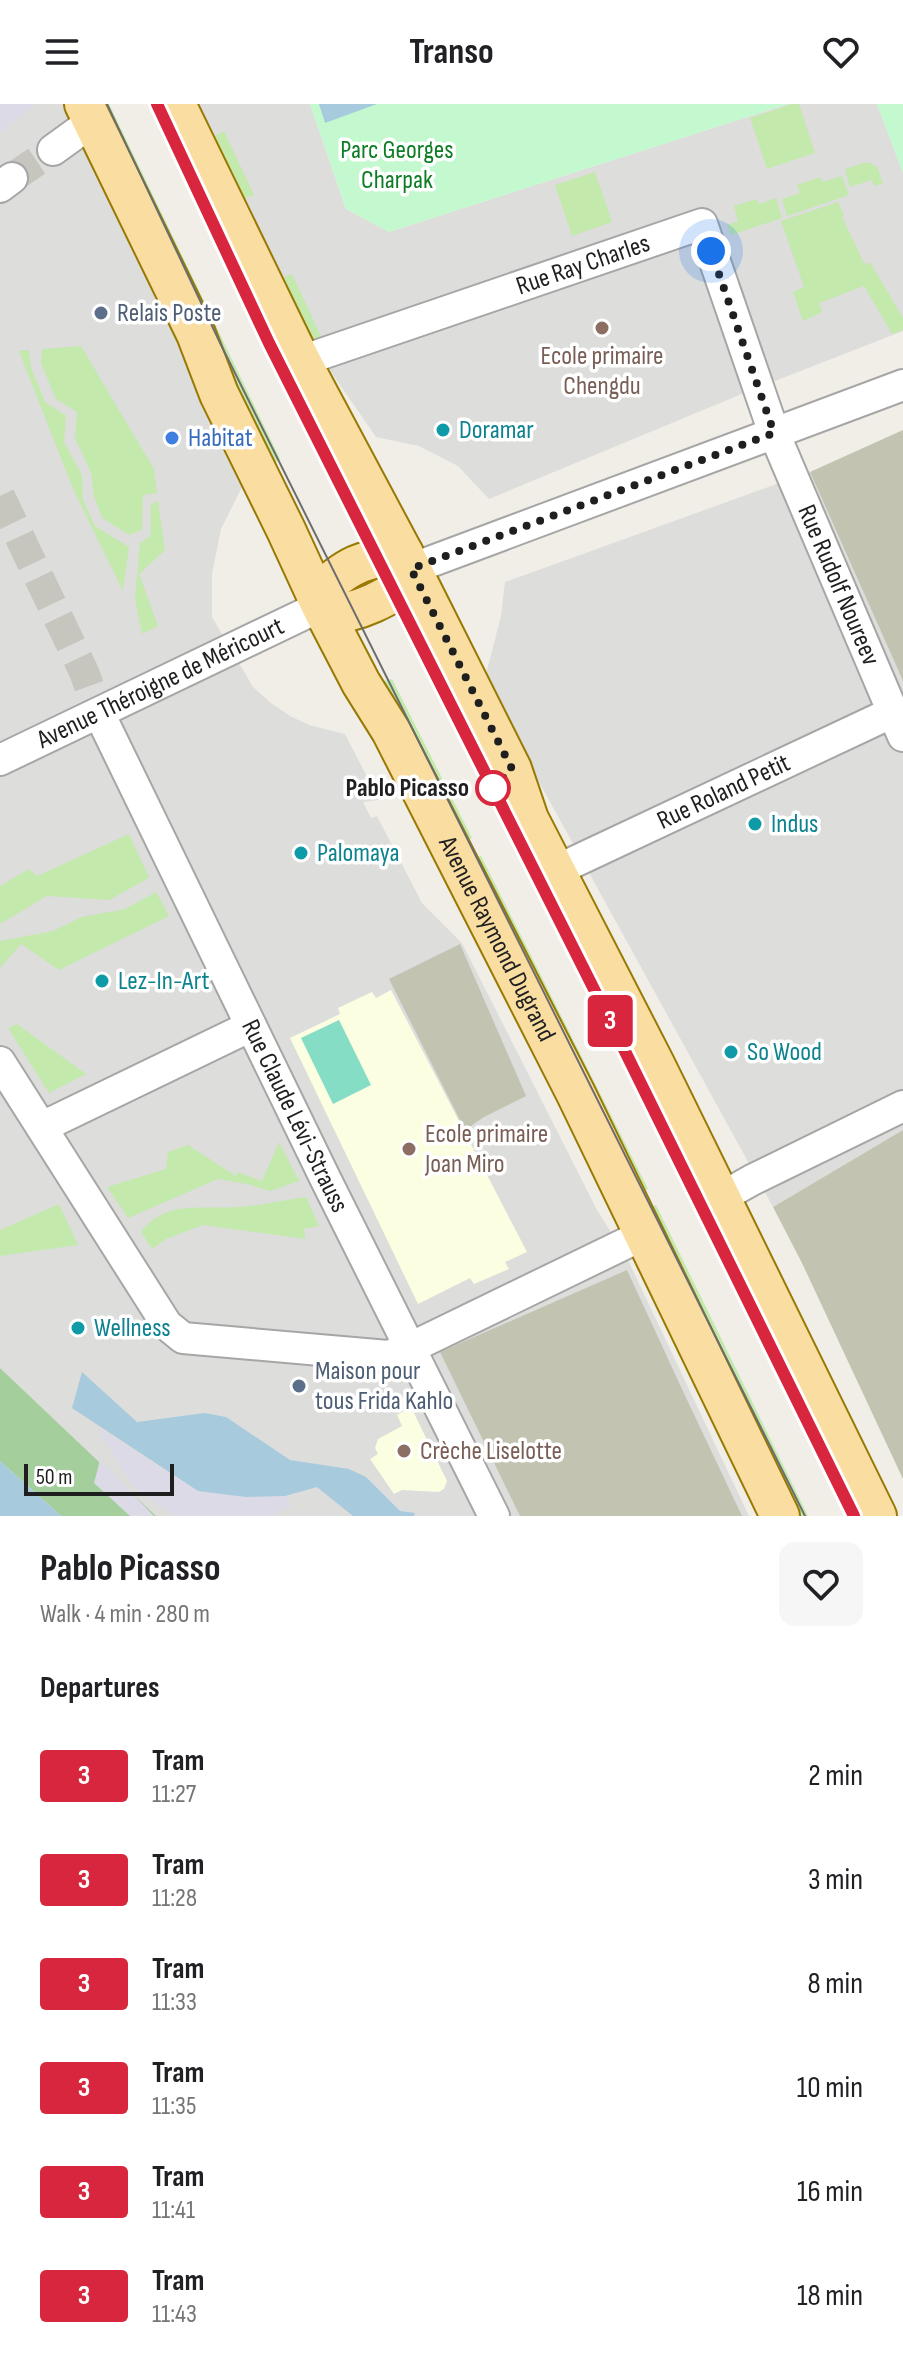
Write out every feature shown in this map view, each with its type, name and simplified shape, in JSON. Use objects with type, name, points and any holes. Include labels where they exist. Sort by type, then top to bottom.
[{"type":"main road","points":[[176,104],[301,361],[512,769],[529,819],[877,1516]]},
{"type":"main road","name":"Avenue Raymond Dugrand","points":[[88,112],[196,334],[219,394],[321,605],[361,683],[391,731],[576,1094],[780,1516]]},
{"type":"main road","points":[[321,605],[339,614],[376,604],[410,567]]},
{"type":"street","points":[[53,150],[88,112]]},
{"type":"street","name":"Rue Ray Charles","points":[[301,361],[702,224],[774,433]]},
{"type":"street","points":[[410,567],[903,385]]},
{"type":"street","name":"Rue Rudolf Noureev","points":[[774,433],[897,724]]},
{"type":"street","name":"Avenue Théroigne de Méricourt","points":[[0,760],[321,605]]},
{"type":"street","name":"Rue Claude Lévi-Strauss","points":[[99,713],[494,1516]]},
{"type":"street","name":"Rue Roland Petit","points":[[557,870],[897,724]]},
{"type":"street","points":[[42,1127],[251,1026]]},
{"type":"street","points":[[0,1062],[167,1325],[183,1338],[388,1356],[645,1234]]},
{"type":"street","points":[[720,1198],[903,1106]]},
{"type":"shaded area","points":[[0,104],[71,104],[245,481],[221,529],[212,574],[212,617],[253,687],[271,703],[309,725],[345,734],[379,800],[363,802],[371,818],[377,816],[422,903],[462,943],[597,1210],[626,1256],[749,1516],[156,1516],[0,1368]]},
{"type":"shaded area","points":[[0,104],[31,104],[33,107],[0,132]]},
{"type":"shaded area","points":[[189,104],[310,104],[346,209],[389,232],[788,104],[877,104],[903,173],[903,331],[489,499],[458,466],[419,446],[376,437],[309,340]]},
{"type":"shaded area","points":[[903,430],[903,681],[810,472]]},
{"type":"shaded area","points":[[810,472],[903,681],[903,1130],[773,1207],[484,682],[501,616],[505,582]]},
{"type":"shaded area","points":[[460,944],[526,1096],[465,1130],[389,979]]},
{"type":"shaded area","name":"Ecole primaire Joan Miro","points":[[391,990],[527,1252],[505,1262],[509,1269],[474,1284],[470,1278],[418,1304],[290,1038],[340,1014],[338,1008],[372,992],[376,998]]},
{"type":"shaded area","points":[[903,1130],[903,1479],[773,1207]]},
{"type":"shaded area","points":[[627,1270],[742,1516],[520,1516],[440,1352]]},
{"type":"shaded area","name":"Crèche Liselotte","points":[[408,1409],[413,1411],[447,1481],[439,1492],[402,1490],[394,1494],[370,1459],[378,1454],[375,1448],[378,1439],[402,1426],[397,1415]]},
{"type":"shaded area","points":[[97,1427],[198,1491],[246,1497],[285,1496],[292,1505],[271,1516],[175,1516],[132,1485]]},
{"type":"shaded area","points":[[100,1460],[154,1516],[130,1516],[94,1483]]},
{"type":"green space","points":[[93,104],[109,104],[280,459],[268,469]]},
{"type":"green space","points":[[149,104],[166,104],[327,440],[312,444]]},
{"type":"green space","name":"Parc Georges Charpak","points":[[310,104],[788,104],[389,232],[346,209]]},
{"type":"green space","points":[[799,104],[815,153],[767,169],[750,118]]},
{"type":"green space","points":[[877,104],[903,104],[903,173]]},
{"type":"green space","points":[[224,131],[254,195],[243,199],[213,137]]},
{"type":"green space","points":[[864,163],[877,167],[883,183],[874,186],[872,180],[850,187],[845,169]]},
{"type":"green space","points":[[595,172],[612,222],[572,236],[555,185]]},
{"type":"green space","points":[[842,176],[849,195],[787,216],[782,199],[800,193],[797,185],[821,177],[823,182]]},
{"type":"green space","points":[[776,198],[782,218],[731,235],[727,225],[738,221],[734,206],[757,199],[759,204]]},
{"type":"green space","points":[[838,202],[865,265],[870,262],[903,318],[903,330],[892,334],[864,286],[819,303],[822,312],[803,321],[793,292],[804,287],[781,221]]},
{"type":"green space","points":[[292,274],[321,337],[311,342],[280,279]]},
{"type":"green space","points":[[81,346],[154,469],[157,493],[143,495],[142,530],[129,535],[102,518],[94,496],[91,473],[75,438],[77,412],[56,399],[41,363],[42,349]]},
{"type":"green space","points":[[29,350],[31,368],[45,402],[66,416],[64,442],[82,475],[83,500],[95,526],[129,547],[123,591],[73,489],[19,351]]},
{"type":"green space","points":[[331,447],[356,486],[335,489],[316,451]]},
{"type":"green space","points":[[158,501],[165,550],[139,574],[158,626],[142,634],[135,598],[140,543],[150,536],[151,504]]},
{"type":"green space","points":[[435,654],[517,815],[504,821],[424,663]]},
{"type":"green space","points":[[392,679],[472,838],[459,844],[373,684]]},
{"type":"green space","points":[[526,832],[719,1221],[707,1227],[513,838]]},
{"type":"green space","points":[[129,834],[149,878],[109,900],[47,896],[0,924],[0,886],[29,869],[37,876]]},
{"type":"green space","points":[[481,856],[648,1189],[635,1194],[468,861]]},
{"type":"green space","points":[[156,892],[169,916],[59,970],[21,944],[0,968],[0,941],[53,931],[82,917],[125,909]]},
{"type":"green space","points":[[339,1020],[371,1085],[333,1104],[301,1038]]},
{"type":"green space","points":[[17,1024],[86,1074],[49,1093],[8,1028]]},
{"type":"green space","points":[[279,1142],[299,1181],[270,1191],[218,1179],[128,1218],[107,1187],[166,1169],[168,1152],[188,1145],[236,1176],[238,1172],[262,1181]]},
{"type":"green space","points":[[306,1197],[319,1226],[303,1229],[306,1239],[203,1225],[166,1239],[152,1249],[141,1232],[151,1222],[173,1210],[246,1206]]},
{"type":"green space","points":[[59,1204],[78,1245],[0,1256],[0,1230]]},
{"type":"green space","points":[[656,1205],[808,1516],[791,1516],[642,1211]]},
{"type":"green space","points":[[728,1239],[863,1516],[847,1516],[715,1245]]},
{"type":"green space","points":[[0,1368],[156,1516],[61,1516],[0,1461]]},
{"type":"water","points":[[319,104],[377,104],[325,123]]},
{"type":"water","points":[[82,1372],[137,1422],[205,1413],[226,1417],[290,1460],[349,1469],[366,1477],[400,1511],[415,1513],[414,1516],[353,1516],[317,1487],[285,1496],[246,1497],[198,1491],[72,1408]]},
{"type":"water","points":[[0,1461],[61,1516],[0,1516]]},
{"type":"tunnel","points":[[12,178],[53,150]]},
{"type":"tunnel","points":[[0,496],[84,672],[99,713]]},
{"type":"tram line","points":[[107,104],[222,347],[805,1516]]},
{"type":"tram line","points":[[157,104],[269,343],[615,1031],[854,1516]]},
{"type":"tram line","name":"3","points":[[157,104],[269,343],[515,830],[854,1516]]},
{"type":"place","name":"Relais Poste","points":[[101,313]]},
{"type":"place","name":"Ecole primaire Chengdu","points":[[602,328]]},
{"type":"place","name":"Doramar","points":[[443,430]]},
{"type":"place","name":"Habitat","points":[[172,438]]},
{"type":"place","name":"Pablo Picasso","points":[[493,788]]},
{"type":"place","name":"Indus","points":[[755,824]]},
{"type":"place","name":"Palomaya","points":[[301,853]]},
{"type":"place","name":"Lez-In-Art","points":[[102,981]]},
{"type":"place","name":"So Wood","points":[[731,1052]]},
{"type":"place","name":"Ecole primaire Joan Miro","points":[[409,1149]]},
{"type":"place","name":"Wellness","points":[[78,1328]]},
{"type":"place","name":"Maison pour tous Frida Kahlo","points":[[299,1386]]},
{"type":"place","name":"Crèche Liselotte","points":[[404,1451]]},
{"type":"route","points":[[493,788],[512,769],[411,569],[774,433],[711,251]]}]
